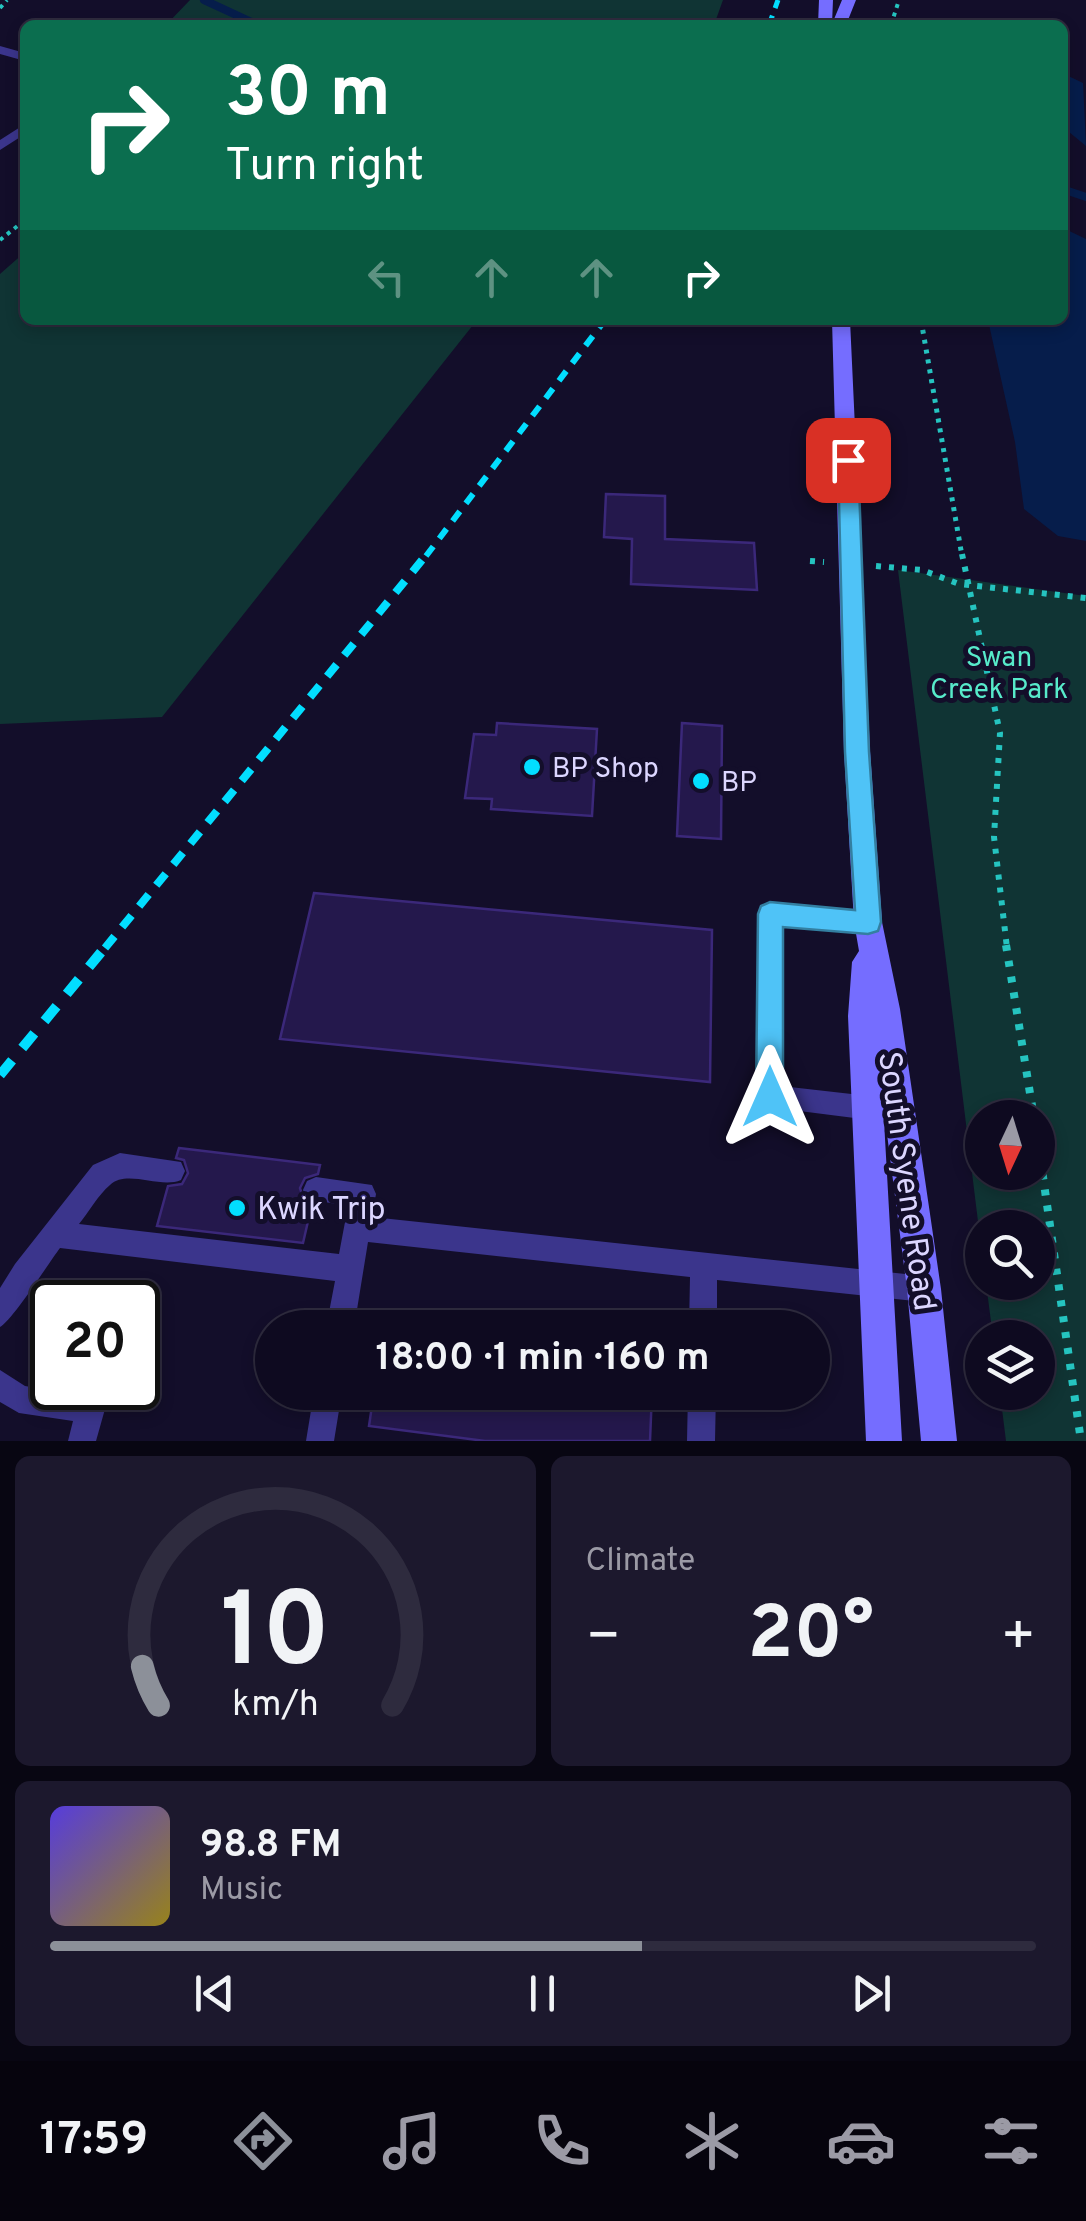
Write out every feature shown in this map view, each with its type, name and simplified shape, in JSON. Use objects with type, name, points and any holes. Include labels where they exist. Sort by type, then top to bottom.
[{"type":"street","name":"South Syene Road","points":[[841,325],[857,752],[868,922],[863,1016],[924,1289],[939,1441]]},
{"type":"street","name":"South Syene Road","points":[[884,1109],[877,1283],[884,1441]]},
{"type":"lane","points":[[868,922],[770,914],[770,1097],[884,1109]]},
{"type":"lane","points":[[0,1313],[53,1234],[102,1174],[120,1166],[172,1172]]},
{"type":"lane","points":[[316,1190],[363,1194],[343,1310]]},
{"type":"lane","points":[[357,1228],[924,1289]]},
{"type":"lane","points":[[53,1234],[350,1269]]},
{"type":"lane","points":[[703,1310],[704,1264]]},
{"type":"lane","points":[[0,1384],[19,1399],[91,1409],[85,1441]]},
{"type":"lane","points":[[320,1441],[325,1410]]},
{"type":"lane","points":[[701,1441],[702,1410]]},
{"type":"path","points":[[0,8],[7,0]]},
{"type":"path","points":[[0,240],[20,224]]},
{"type":"path","points":[[921,325],[967,584],[1000,733],[994,837],[998,900],[1031,1100]]},
{"type":"path","points":[[852,564],[922,570],[967,584],[1086,598]]},
{"type":"path","points":[[1045,1190],[1081,1441]]},
{"type":"green space","points":[[190,0],[723,0],[716,20],[171,20]]},
{"type":"green space","points":[[20,256],[20,325],[473,325],[162,717],[0,724],[0,274]]},
{"type":"green space","name":"Swan Creek Park","points":[[898,570],[1086,596],[1086,1441],[1006,1441],[1002,1410],[1055,1410],[1055,1320],[991,1320],[988,1300],[1055,1300],[1055,1210],[977,1210],[974,1190],[1055,1190],[1055,1100],[965,1100],[965,1116]]},
{"type":"water","points":[[1068,76],[1083,83],[1086,146],[1068,131]]},
{"type":"water","points":[[1068,230],[1086,239],[1086,541],[1058,536],[1024,509],[1015,442],[989,325],[1068,325]]},
{"type":"building","points":[[606,494],[665,496],[665,539],[754,543],[757,590],[631,584],[632,539],[604,537]]},
{"type":"building","name":"BP Shop","points":[[497,723],[597,729],[592,816],[491,809],[492,799],[465,798],[474,734],[496,735]]},
{"type":"building","name":"BP","points":[[682,723],[722,726],[721,839],[677,836]]},
{"type":"building","points":[[314,893],[712,930],[710,1082],[280,1039]]},
{"type":"building","name":"Kwik Trip","points":[[179,1148],[320,1165],[318,1174],[305,1178],[300,1188],[304,1201],[312,1204],[303,1243],[157,1226],[168,1186],[182,1184],[188,1173],[184,1160],[176,1158]]},
{"type":"building","points":[[371,1410],[651,1410],[650,1441],[485,1441],[369,1426]]},
{"type":"waterway","points":[[204,0],[247,20]]},
{"type":"waterway","points":[[1068,191],[1086,197]]},
{"type":"railway","points":[[771,20],[778,0]]},
{"type":"railway","points":[[426,556],[601,325]]},
{"type":"railway","points":[[105,948],[427,554]]},
{"type":"railway","points":[[0,1075],[107,945]]},
{"type":"place","name":"BP Shop","points":[[532,767]]},
{"type":"place","name":"BP","points":[[701,781]]},
{"type":"place","name":"Kwik Trip","points":[[237,1208]]},
{"type":"route","points":[[770,1097],[770,914],[868,922],[857,752],[848,460]]}]
